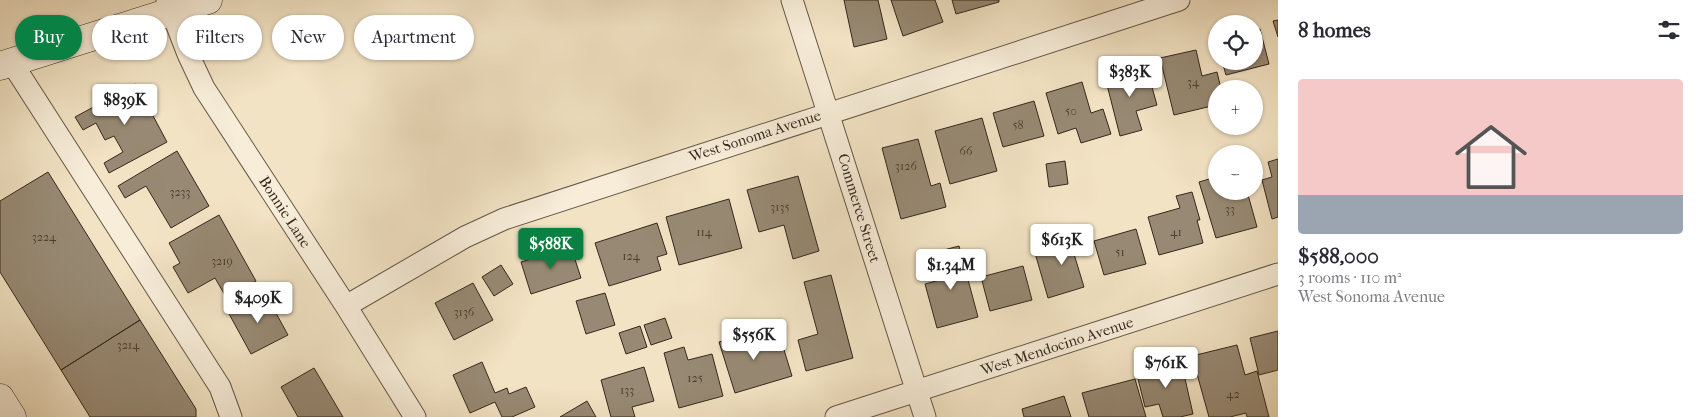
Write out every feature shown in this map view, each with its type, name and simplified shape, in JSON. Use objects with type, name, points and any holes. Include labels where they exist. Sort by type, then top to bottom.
[{"type":"street","points":[[208,0],[168,6],[6,64],[220,387],[231,417]]},
{"type":"street","name":"Commerce Street","points":[[792,0],[925,417]]},
{"type":"street","name":"West Sonoma Avenue","points":[[346,306],[465,237],[504,219],[1179,0]]},
{"type":"street","name":"Bonnie Lane","points":[[168,6],[204,88],[346,306],[415,417]]},
{"type":"street","name":"West Mendocino Avenue","points":[[836,417],[1278,274]]},
{"type":"street","points":[[0,398],[12,417]]},
{"type":"building","points":[[844,0],[878,0],[887,39],[854,47]]},
{"type":"building","points":[[891,0],[935,0],[943,22],[903,36]]},
{"type":"building","points":[[952,0],[999,0],[999,2],[956,14]]},
{"type":"building","points":[[1278,20],[1278,37],[1273,21]]},
{"type":"building","points":[[1263,41],[1269,64],[1263,66]]},
{"type":"building","points":[[1196,50],[1202,76],[1217,72],[1219,80],[1208,80],[1208,107],[1174,115],[1160,58]]},
{"type":"building","points":[[1146,66],[1157,105],[1136,111],[1142,130],[1120,136],[1105,77]]},
{"type":"building","points":[[1225,70],[1246,70],[1226,75]]},
{"type":"building","points":[[1082,82],[1091,113],[1103,109],[1111,134],[1081,143],[1076,128],[1058,134],[1046,93]]},
{"type":"building","points":[[136,84],[167,142],[109,173],[104,163],[123,152],[114,136],[105,140],[96,123],[83,130],[75,117]]},
{"type":"building","points":[[1034,101],[1044,136],[1003,147],[993,113]]},
{"type":"building","points":[[982,118],[997,171],[950,184],[935,131]]},
{"type":"building","points":[[918,139],[931,186],[940,183],[946,207],[901,219],[882,148]]},
{"type":"building","points":[[177,151],[209,206],[171,228],[146,186],[125,198],[118,186]]},
{"type":"building","points":[[1278,159],[1278,217],[1272,219],[1263,184],[1263,180],[1272,177],[1268,162]]},
{"type":"building","points":[[1065,161],[1068,184],[1049,187],[1046,164]]},
{"type":"building","points":[[48,172],[140,320],[61,370],[0,272],[0,201]]},
{"type":"building","points":[[798,176],[819,251],[793,259],[784,225],[759,232],[747,190]]},
{"type":"building","points":[[1208,179],[1208,200],[1250,200],[1257,227],[1216,238],[1199,182]]},
{"type":"building","points":[[1192,192],[1200,220],[1197,220],[1203,243],[1159,255],[1148,217],[1180,208],[1176,196]]},
{"type":"building","points":[[729,199],[742,248],[679,265],[666,217]]},
{"type":"building","points":[[219,215],[256,281],[226,297],[215,278],[188,293],[173,267],[180,263],[169,243]]},
{"type":"building","points":[[657,223],[667,254],[657,257],[661,270],[609,286],[595,243]]},
{"type":"building","points":[[1078,229],[1085,251],[1074,254],[1084,287],[1048,298],[1035,253],[1068,243],[1065,233]]},
{"type":"building","points":[[1136,229],[1146,264],[1104,275],[1094,241]]},
{"type":"building","points":[[959,246],[978,317],[937,328],[925,284],[943,279],[936,252]]},
{"type":"building","points":[[571,247],[581,278],[531,294],[521,262]]},
{"type":"building","points":[[501,265],[513,284],[494,296],[482,277]]},
{"type":"building","points":[[1023,266],[1032,300],[990,311],[981,277]]},
{"type":"building","points":[[831,275],[853,358],[806,371],[798,340],[818,334],[804,282]]},
{"type":"building","points":[[473,283],[493,320],[454,340],[435,303]]},
{"type":"building","points":[[265,293],[288,335],[251,354],[228,312]]},
{"type":"building","points":[[605,293],[615,325],[586,334],[576,301]]},
{"type":"building","points":[[665,318],[672,338],[651,345],[644,325]]},
{"type":"building","points":[[140,320],[196,409],[196,417],[90,417],[61,370]]},
{"type":"building","points":[[640,326],[647,347],[626,354],[619,333]]},
{"type":"building","points":[[758,330],[762,345],[781,340],[792,376],[735,393],[719,342]]},
{"type":"building","points":[[1278,331],[1278,370],[1259,375],[1250,338]]},
{"type":"building","points":[[1237,345],[1245,375],[1257,371],[1269,417],[1247,417],[1246,413],[1230,417],[1209,417],[1192,356]]},
{"type":"building","points":[[684,347],[688,360],[712,354],[723,396],[679,408],[664,353]]},
{"type":"building","points":[[1181,361],[1193,414],[1180,417],[1163,417],[1159,404],[1145,407],[1136,371]]},
{"type":"building","points":[[482,362],[495,393],[507,388],[509,394],[526,387],[535,407],[512,417],[502,417],[495,402],[470,413],[453,375]]},
{"type":"building","points":[[644,367],[654,401],[632,407],[635,417],[611,417],[601,380]]},
{"type":"building","points":[[314,368],[343,417],[298,417],[281,387]]},
{"type":"building","points":[[1135,379],[1146,417],[1089,417],[1082,393]]},
{"type":"building","points":[[1064,396],[1071,417],[1024,417],[1022,409]]},
{"type":"building","points":[[587,401],[596,417],[560,417]]}]
